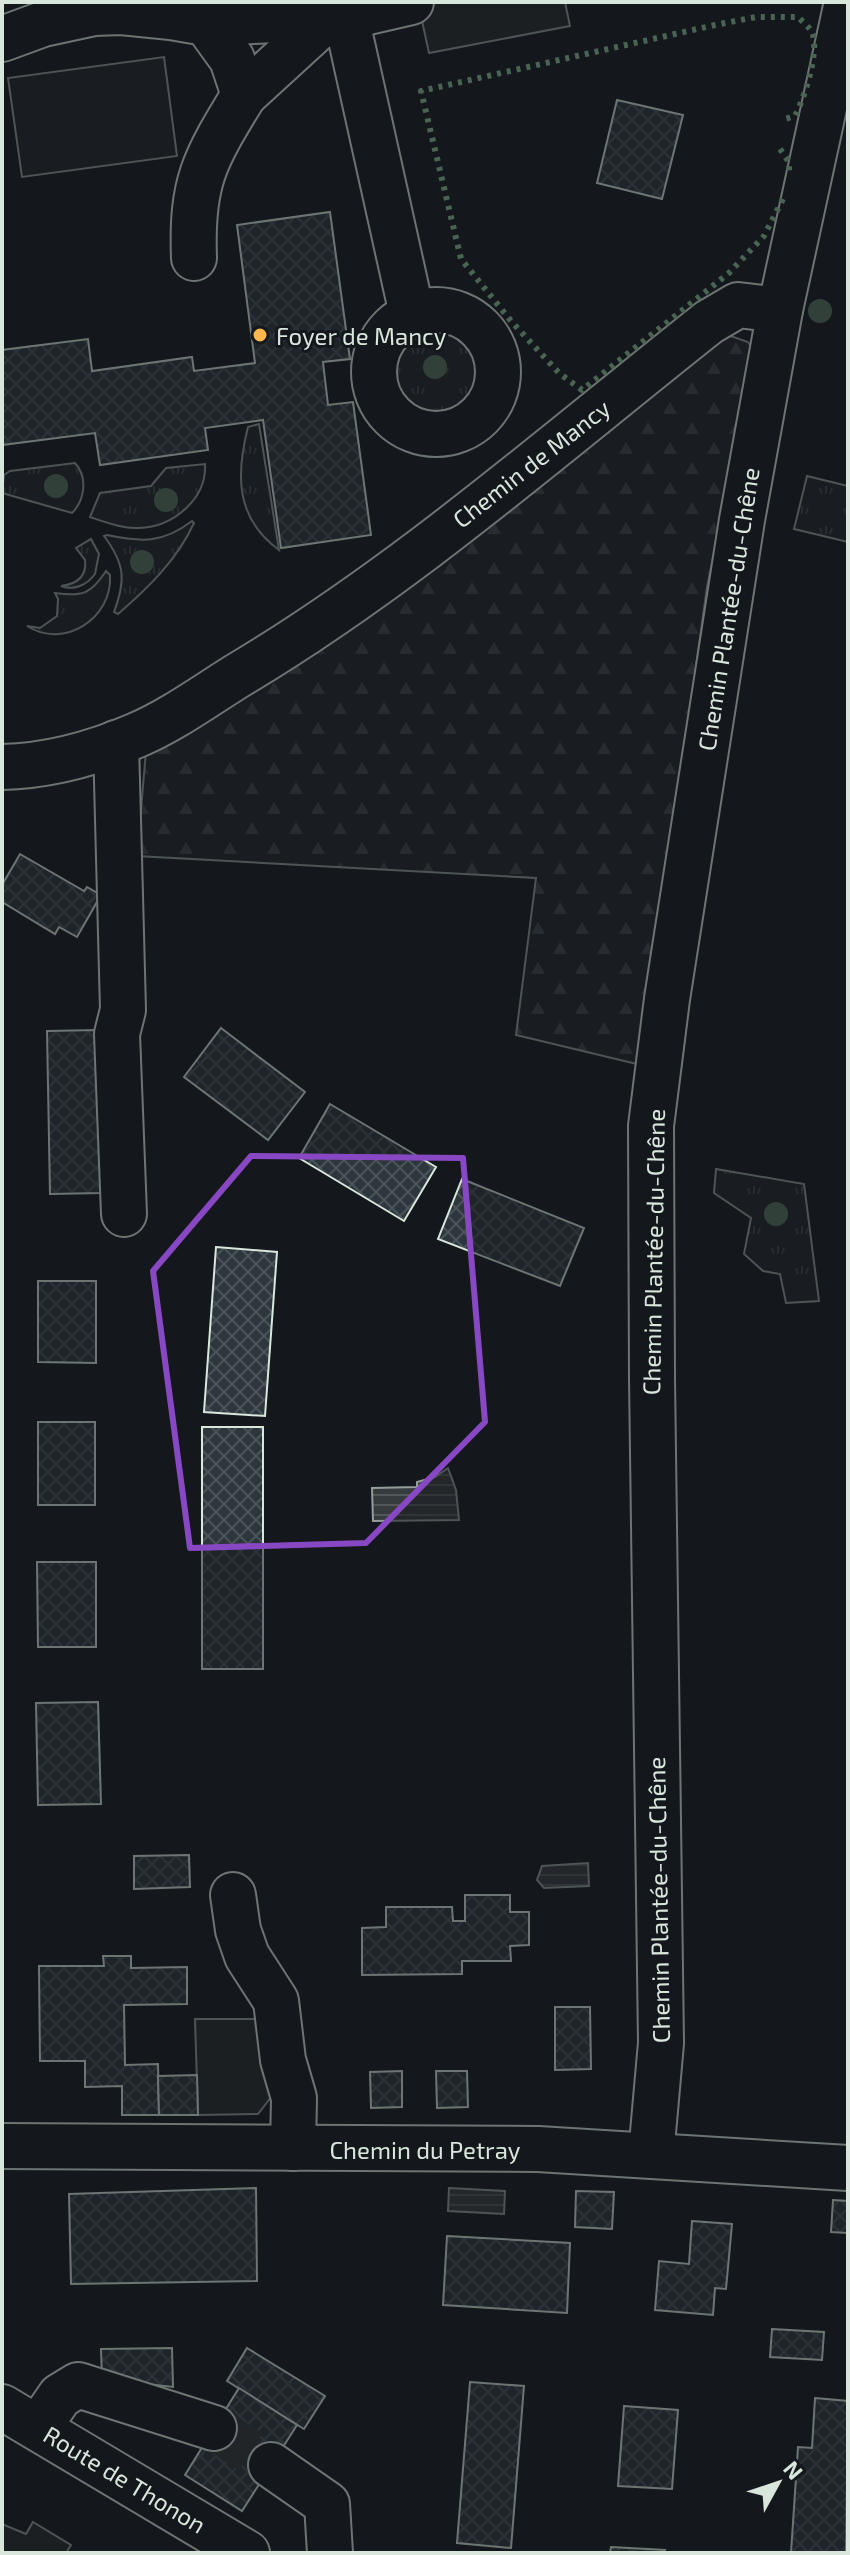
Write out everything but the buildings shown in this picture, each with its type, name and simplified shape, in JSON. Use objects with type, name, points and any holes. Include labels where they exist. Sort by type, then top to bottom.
[{"type":"street","points":[[2,39],[43,24],[94,13],[146,14],[206,23],[336,18],[411,2]]},
{"type":"street","points":[[780,310],[847,2]]},
{"type":"street","points":[[194,258],[193,220],[198,185],[209,152],[244,95],[336,18]]},
{"type":"street","points":[[336,18],[412,314]]},
{"type":"street","points":[[206,23],[232,59],[244,95]]},
{"type":"street","name":"Chemin de Mancy","points":[[2,767],[52,762],[140,734],[297,640],[388,576],[709,322],[738,305],[780,310]]},
{"type":"street","name":"Chemin Plantée-du-Chêne","points":[[651,2155],[661,2043],[651,1126],[667,999],[742,520],[780,310]]},
{"type":"street","points":[[116,743],[123,1010],[117,1034],[124,1214]]},
{"type":"street","points":[[233,1895],[238,1930],[247,1956],[276,2001],[283,2060],[294,2098],[293,2148]]},
{"type":"street","name":"Chemin du Petray","points":[[2,2146],[538,2149],[848,2168]]},
{"type":"street","points":[[20,2417],[78,2385],[214,2428]]},
{"type":"street","name":"Route de Thonon","points":[[20,2417],[247,2553]]},
{"type":"street","points":[[271,2465],[327,2504],[330,2553]]},
{"type":"highlighted area","points":[[251,1156],[463,1158],[485,1422],[366,1543],[190,1548],[153,1271]]},
{"type":"green space","points":[[164,57],[177,156],[22,177],[8,78]]},
{"type":"green space","points":[[427,325],[445,325],[462,332],[475,345],[482,371],[475,397],[462,410],[445,417],[427,417],[410,410],[397,397],[390,380],[390,362],[397,345],[410,332]]},
{"type":"green space","points":[[722,333],[748,342],[760,360],[728,485],[707,587],[641,1065],[516,1035],[536,878],[137,856],[146,751]]},
{"type":"green space","points":[[259,424],[279,550],[254,524],[242,494],[242,462],[248,427]]},
{"type":"green space","points":[[75,463],[82,475],[83,488],[80,502],[72,513],[2,493],[4,475],[10,471]]},
{"type":"green space","points":[[205,464],[200,489],[186,509],[175,517],[152,526],[133,528],[90,517],[100,493],[151,486],[166,468]]},
{"type":"green space","points":[[807,476],[848,486],[848,542],[794,529]]},
{"type":"green space","points":[[192,521],[194,523],[187,536],[161,573],[118,614],[114,612],[122,581],[120,564],[104,536],[151,539],[171,534]]},
{"type":"green space","points":[[91,539],[99,554],[95,574],[80,586],[61,586],[83,575],[85,560],[76,548]]},
{"type":"green space","points":[[106,571],[110,575],[104,604],[84,626],[56,634],[27,626],[40,628],[57,616],[58,599],[55,593],[85,592],[96,585]]},
{"type":"green space","points":[[716,1169],[804,1184],[819,1301],[786,1303],[780,1274],[763,1271],[744,1254],[751,1218],[714,1193]]},
{"type":"shaded area","points":[[418,2],[565,2],[570,26],[429,53]]},
{"type":"shaded area","points":[[448,1468],[456,1490],[459,1520],[373,1521],[372,1488],[417,1487],[417,1482],[435,1477]]},
{"type":"shaded area","points":[[588,1863],[589,1886],[544,1888],[537,1880],[542,1866]]},
{"type":"shaded area","points":[[195,2019],[270,2019],[275,2092],[258,2114],[198,2115]]},
{"type":"shaded area","points":[[449,2188],[505,2191],[504,2214],[448,2211]]},
{"type":"shaded area","points":[[33,2522],[71,2545],[66,2553],[2,2553],[2,2524],[26,2534]]},
{"type":"tunnel","points":[[214,2428],[271,2465]]},
{"type":"hedge","points":[[783,199],[764,236],[729,273],[582,390],[559,373],[511,321],[461,259],[421,91],[715,25],[756,17],[798,17],[812,32],[813,62],[795,116],[785,119]]},
{"type":"hedge","points":[[780,149],[789,162],[789,173]]},
{"type":"place","name":"Foyer de Mancy","points":[[260,335]]}]
